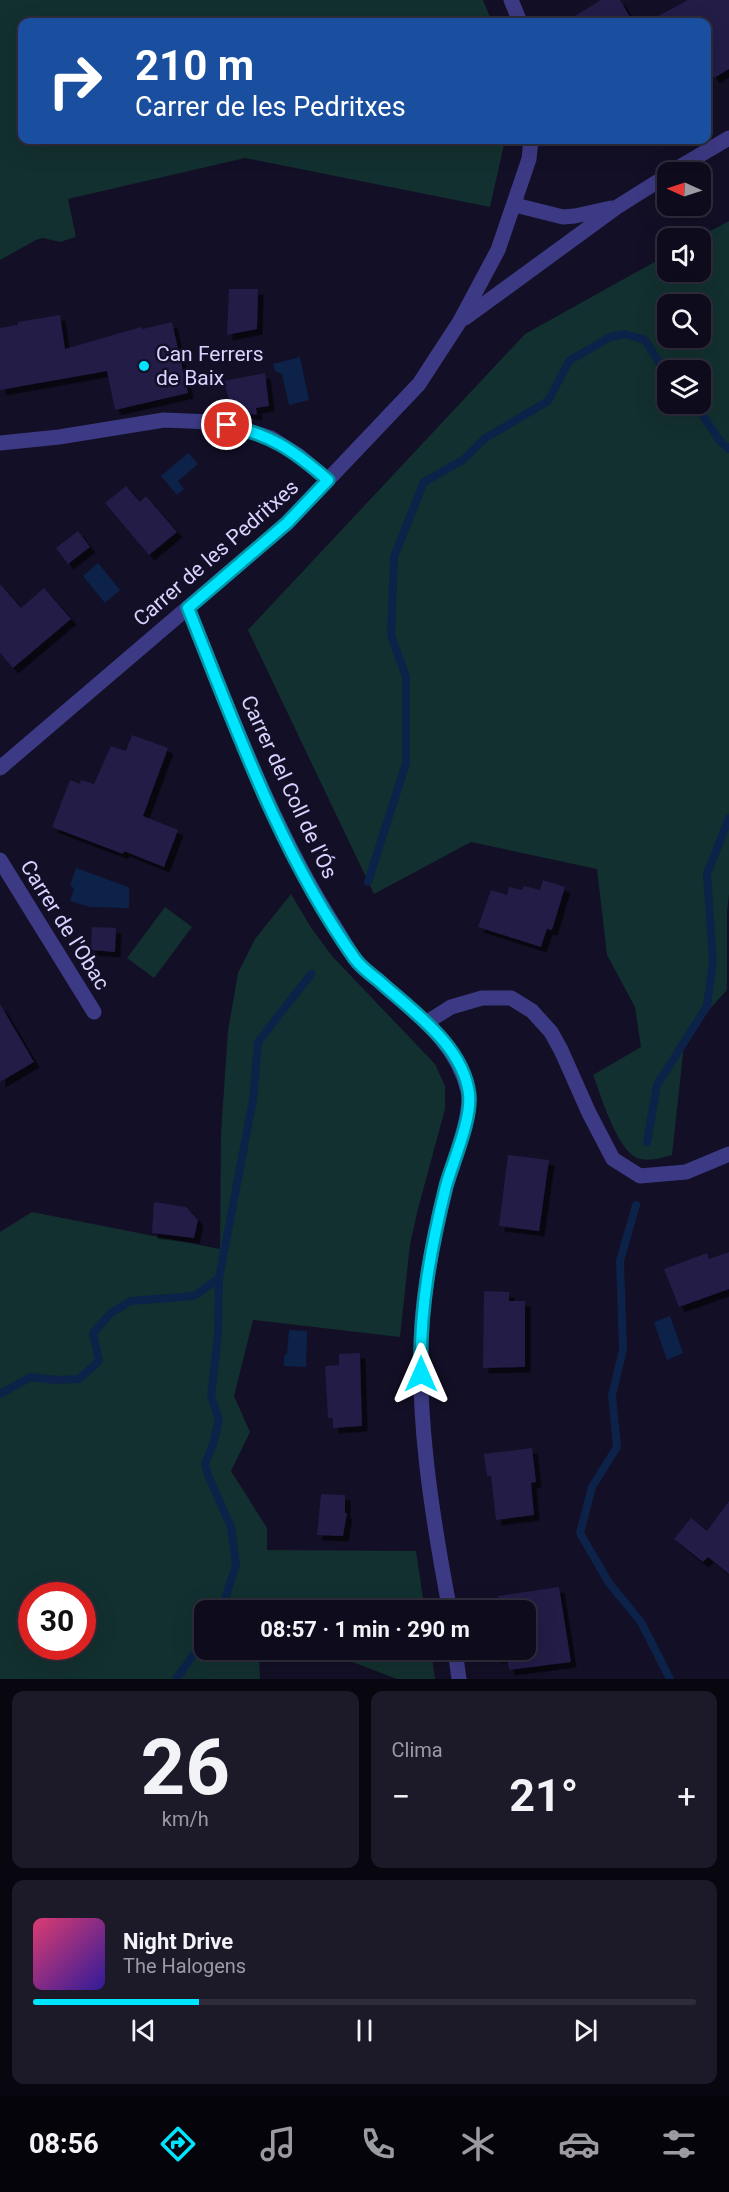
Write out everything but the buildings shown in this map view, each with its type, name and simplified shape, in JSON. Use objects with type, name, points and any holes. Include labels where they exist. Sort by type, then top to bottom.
[{"type":"street","points":[[511,0],[518,18]]},
{"type":"street","name":"Carrer de les Pedritxes","points":[[689,162],[729,138]]},
{"type":"street","name":"Carrer de les Pedritxes","points":[[0,768],[287,523],[419,384],[460,321],[498,250],[515,206],[529,159],[531,144]]},
{"type":"street","name":"Carrer de les Pedritxes","points":[[460,321],[617,207],[657,182]]},
{"type":"street","points":[[515,206],[563,217],[617,207]]},
{"type":"street","points":[[0,443],[164,420],[211,422],[271,438],[298,455],[328,480]]},
{"type":"street","name":"Carrer del Coll de l'Ós","points":[[188,608],[247,754],[291,851],[322,906],[357,961],[427,1022],[463,1071],[469,1096],[465,1126],[449,1175],[434,1238],[423,1310],[420,1358],[429,1474],[438,1549],[448,1600]]},
{"type":"street","name":"Carrer de l'Obac","points":[[0,860],[94,1012]]},
{"type":"street","points":[[427,1022],[451,1007],[482,998],[511,998],[532,1011],[551,1032],[561,1050],[589,1113],[613,1159],[640,1176],[686,1172],[729,1154]]},
{"type":"street","points":[[456,1660],[459,1679]]},
{"type":"green space","points":[[0,0],[483,0],[490,18],[18,18],[18,144],[504,144],[490,207],[245,158],[68,199],[76,237],[60,242],[43,238],[36,240],[0,260]]},
{"type":"green space","points":[[729,221],[727,990],[685,1036],[672,1155],[656,1159],[640,1159],[624,1147],[593,1075],[641,1047],[635,1007],[607,955],[597,869],[471,842],[374,894],[248,630],[525,334],[657,261],[657,282],[711,282],[711,231]]},
{"type":"green space","points":[[291,894],[332,956],[435,1064],[445,1086],[445,1109],[410,1244],[400,1337],[253,1320],[234,1396],[250,1432],[231,1471],[267,1528],[267,1550],[416,1551],[423,1600],[194,1600],[194,1660],[259,1660],[260,1679],[0,1679],[0,1232],[32,1212],[220,1249],[221,1133],[228,1031],[238,973],[255,939]]},
{"type":"green space","points":[[165,907],[192,927],[154,978],[127,958]]},
{"type":"green space","points":[[347,1660],[432,1660],[435,1679],[397,1679]]},
{"type":"water","points":[[300,357],[309,400],[289,405],[282,374],[275,371],[273,364]]},
{"type":"water","points":[[188,453],[198,464],[178,481],[184,489],[177,495],[161,476]]},
{"type":"water","points":[[98,563],[120,590],[105,603],[83,576]]},
{"type":"water","points":[[76,868],[128,887],[129,908],[90,907],[70,901],[74,888],[70,886]]},
{"type":"water","points":[[670,1316],[683,1353],[667,1360],[654,1322]]},
{"type":"water","points":[[289,1330],[307,1331],[306,1367],[284,1366]]},
{"type":"waterway","points":[[368,882],[406,763],[406,677],[391,635],[394,557],[424,482],[463,460],[484,439],[548,401],[569,361],[610,337],[625,334],[645,340],[657,360]]},
{"type":"waterway","points":[[702,414],[720,441],[729,449]]},
{"type":"waterway","points":[[647,1142],[657,1085],[707,1006],[713,961],[707,874],[729,818]]},
{"type":"waterway","points":[[0,1394],[31,1377],[57,1380],[79,1379],[99,1361],[93,1333],[111,1313],[131,1301],[194,1296],[219,1278],[253,1100],[258,1042],[311,974]]},
{"type":"waterway","points":[[636,1205],[620,1261],[623,1350],[612,1395],[617,1447],[592,1487],[580,1533],[609,1583],[641,1622],[670,1679]]},
{"type":"waterway","points":[[219,1278],[218,1335],[211,1396],[219,1420],[205,1464],[231,1527],[236,1565],[225,1600]]},
{"type":"waterway","points":[[176,1679],[194,1654]]},
{"type":"place","name":"Can Ferrers de Baix","points":[[144,366]]},
{"type":"route","points":[[227,425],[271,438],[298,455],[328,480],[287,523],[188,608],[247,754],[291,851],[322,906],[357,961],[427,1022],[451,1052],[463,1071],[469,1096],[465,1126],[446,1187],[434,1238],[423,1310],[421,1374]]}]
